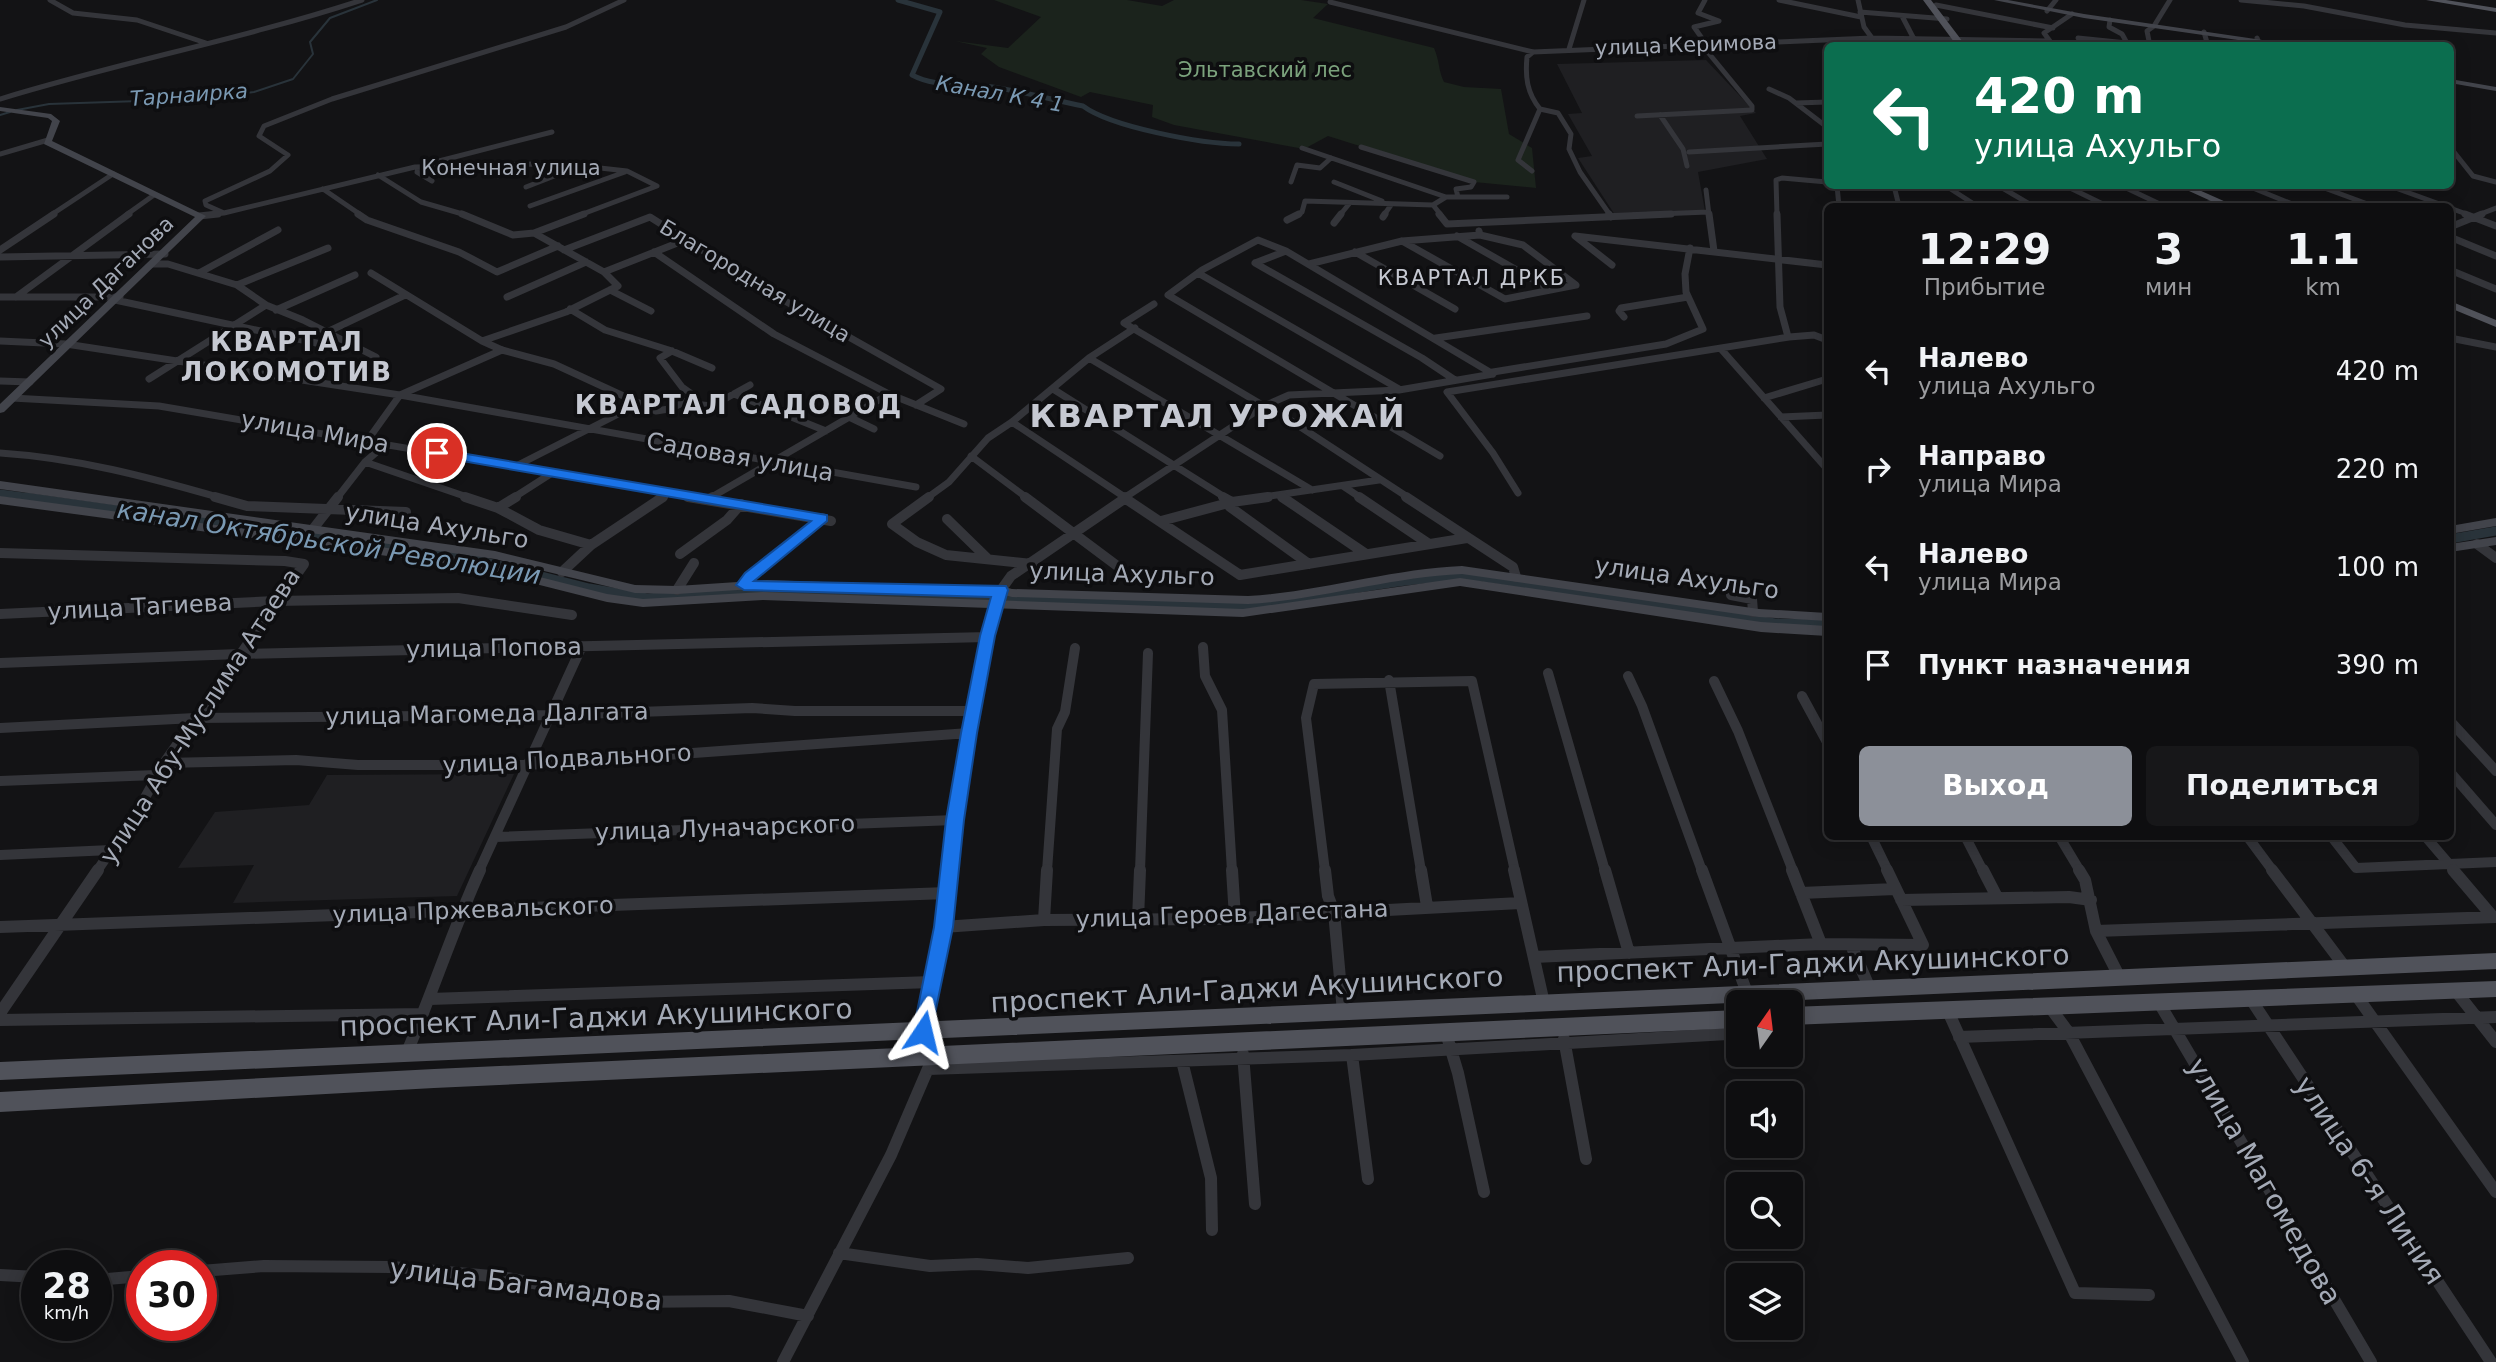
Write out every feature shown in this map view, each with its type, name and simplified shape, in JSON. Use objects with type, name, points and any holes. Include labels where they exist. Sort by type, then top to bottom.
[{"type":"main road","points":[[1994,0],[2110,21],[2258,41]]},
{"type":"main road","points":[[2430,0],[2496,9]]},
{"type":"main road","points":[[2441,0],[2496,9]]},
{"type":"main road","points":[[1933,2],[1961,42]]},
{"type":"main road","points":[[2454,83],[2496,89]]},
{"type":"main road","points":[[0,109],[41,113],[56,121],[47,141]]},
{"type":"main road","name":"улица Даганова","points":[[0,409],[154,264],[200,216],[47,141]]},
{"type":"main road","points":[[2183,189],[2217,203]]},
{"type":"main road","points":[[2189,189],[2217,203]]},
{"type":"main road","points":[[2454,304],[2496,322]]},
{"type":"main road","name":"улица Ахульго","points":[[0,485],[495,555],[635,589],[677,590],[744,585],[992,592],[1001,590],[1012,593],[1248,600],[1285,598],[1444,570],[1462,570],[1753,612],[1824,617]]},
{"type":"main road","points":[[0,500],[469,563],[632,602],[656,604],[763,596],[996,606],[1243,612],[1290,608],[1460,582],[1761,627],[1824,631]]},
{"type":"main road","points":[[2454,529],[2496,522]]},
{"type":"main road","points":[[2454,547],[2496,541]]},
{"type":"main road","points":[[996,606],[1001,590]]},
{"type":"main road","name":"проспект Али-Гаджи Акушинского","points":[[1803,992],[2496,961]]},
{"type":"main road","name":"проспект Али-Гаджи Акушинского","points":[[1803,1015],[2496,989]]},
{"type":"main road","name":"проспект Али-Гаджи Акушинского","points":[[0,1071],[1726,995]]},
{"type":"main road","points":[[1292,1014],[1303,1019],[1303,1026],[1296,1039]]},
{"type":"main road","name":"проспект Али-Гаджи Акушинского","points":[[0,1102],[368,1081],[1242,1051],[1296,1039],[1449,1041],[1564,1036],[1726,1020]]},
{"type":"main road","points":[[368,1081],[361,1070],[364,1062],[379,1054]]},
{"type":"street","points":[[50,0],[73,13],[137,20],[206,43]]},
{"type":"street","points":[[0,99],[309,18],[362,0]]},
{"type":"street","points":[[224,213],[206,205],[205,201],[270,172],[288,155],[259,136],[264,126],[332,99],[566,27],[624,0]]},
{"type":"street","points":[[1569,49],[1584,0]]},
{"type":"street","points":[[1637,116],[1752,110],[1752,106],[1704,45],[1694,27],[1719,21],[1698,13],[1705,0]]},
{"type":"street","points":[[1779,0],[1861,15],[1944,19]]},
{"type":"street","points":[[1808,0],[1809,7]]},
{"type":"street","points":[[1858,0],[1864,27],[1871,42]]},
{"type":"street","points":[[2048,10],[2056,0]]},
{"type":"street","points":[[2149,42],[2147,31],[2154,26],[2170,0]]},
{"type":"street","points":[[2241,0],[2279,1],[2404,25],[2496,33]]},
{"type":"street","name":"улица Керимова","points":[[1330,2],[1533,52],[1869,38],[1950,42]]},
{"type":"street","points":[[1933,2],[2053,28]]},
{"type":"street","points":[[2050,42],[2043,33],[2072,15]]},
{"type":"street","points":[[1902,16],[1916,42]]},
{"type":"street","points":[[2110,21],[2109,27],[2122,34],[2126,42]]},
{"type":"street","points":[[2204,32],[2207,42]]},
{"type":"street","points":[[2078,38],[2117,42]]},
{"type":"street","name":"улица Керимова","points":[[1971,42],[2031,42]]},
{"type":"street","points":[[1533,52],[1527,57],[1525,77],[1530,95],[1540,109],[1558,113],[1571,134],[1569,149],[1580,172],[1611,217]]},
{"type":"street","points":[[1769,89],[1780,92],[1824,125]]},
{"type":"street","points":[[1796,103],[1824,102]]},
{"type":"street","points":[[1532,171],[1518,160],[1540,109]]},
{"type":"street","points":[[1660,115],[1683,149],[1687,166]]},
{"type":"street","points":[[432,181],[417,173],[416,167],[552,132]]},
{"type":"street","points":[[0,154],[47,141]]},
{"type":"street","points":[[1689,152],[1824,144]]},
{"type":"street","points":[[1361,147],[1474,182],[1471,187],[1456,189],[1458,198]]},
{"type":"street","points":[[1302,148],[1446,197],[1507,197]]},
{"type":"street","points":[[2454,156],[2473,176],[2496,182]]},
{"type":"street","points":[[1291,182],[1297,165],[1320,169],[1331,158]]},
{"type":"street","points":[[498,176],[533,164]]},
{"type":"street","name":"Конечная улица","points":[[200,216],[224,213],[416,167],[533,164],[582,166],[627,171],[657,186],[534,233]]},
{"type":"street","points":[[527,187],[582,166]]},
{"type":"street","points":[[530,206],[627,171]]},
{"type":"street","points":[[0,250],[112,174]]},
{"type":"street","points":[[378,175],[421,202],[458,212],[513,235],[534,233],[604,272],[618,286],[570,309],[482,341]]},
{"type":"street","points":[[1787,333],[1780,307],[1776,180],[1824,182]]},
{"type":"street","points":[[1334,182],[1390,204]]},
{"type":"street","points":[[323,188],[367,220],[459,252],[497,272],[561,248]]},
{"type":"street","points":[[1951,189],[1972,203]]},
{"type":"street","points":[[2004,189],[2029,203]]},
{"type":"street","points":[[2072,189],[2101,203]]},
{"type":"street","points":[[2128,189],[2158,203]]},
{"type":"street","points":[[2255,189],[2290,203]]},
{"type":"street","points":[[2316,189],[2351,203]]},
{"type":"street","points":[[2327,189],[2365,203]]},
{"type":"street","points":[[2398,189],[2437,203]]},
{"type":"street","points":[[1706,190],[1714,251]]},
{"type":"street","points":[[16,297],[154,194]]},
{"type":"street","points":[[1960,195],[1961,203]]},
{"type":"street","points":[[1287,220],[1302,212],[1305,201],[1433,205],[1446,197]]},
{"type":"street","points":[[1334,223],[1349,204]]},
{"type":"street","points":[[1383,218],[1390,204]]},
{"type":"street","points":[[1433,205],[1447,224],[1708,212]]},
{"type":"street","points":[[2454,225],[2496,208]]},
{"type":"street","points":[[2454,209],[2496,226]]},
{"type":"street","name":"Благородная улица","points":[[561,248],[650,217],[762,288],[941,389],[916,405]]},
{"type":"street","points":[[1476,223],[1480,234]]},
{"type":"street","points":[[199,273],[278,230]]},
{"type":"street","points":[[1308,264],[1402,241],[1480,234],[1523,245],[1576,285],[1505,299],[1402,241]]},
{"type":"street","points":[[1457,236],[1550,289]]},
{"type":"street","points":[[1612,265],[1575,236],[1824,265]]},
{"type":"street","points":[[2454,239],[2496,256]]},
{"type":"street","points":[[604,272],[685,240]]},
{"type":"street","points":[[1440,456],[1168,295],[1198,273],[1258,240],[1286,251],[1493,373]]},
{"type":"street","points":[[2454,246],[2496,262]]},
{"type":"street","points":[[237,285],[328,248]]},
{"type":"street","points":[[1001,590],[1011,576],[1125,497],[1266,406],[1289,395],[1399,390],[1677,340],[1703,329],[1688,297],[1684,273],[1690,248]]},
{"type":"street","points":[[1286,251],[1255,263],[1422,358],[1455,380]]},
{"type":"street","points":[[654,252],[714,290],[774,334],[888,394],[964,424]]},
{"type":"street","points":[[1355,252],[1455,309]]},
{"type":"street","points":[[0,257],[164,254]]},
{"type":"street","points":[[507,297],[586,262]]},
{"type":"street","points":[[154,264],[168,264],[237,285],[266,305],[303,320],[376,358]]},
{"type":"street","points":[[2454,272],[2496,289]]},
{"type":"street","points":[[371,273],[482,341],[554,364],[656,411],[669,410],[696,397],[682,387],[660,358],[672,351]]},
{"type":"street","points":[[1198,273],[1399,390]]},
{"type":"street","points":[[276,310],[355,275]]},
{"type":"street","points":[[610,290],[652,311]]},
{"type":"street","points":[[325,333],[405,295]]},
{"type":"street","points":[[0,297],[117,299],[321,344],[335,338]]},
{"type":"street","points":[[1624,317],[1619,311],[1621,307],[1688,297]]},
{"type":"street","points":[[1154,304],[1124,323],[1266,406],[1513,567],[1516,577]]},
{"type":"street","points":[[149,379],[266,305]]},
{"type":"street","points":[[570,309],[605,330],[672,351],[712,368]]},
{"type":"street","points":[[1436,338],[1587,316]]},
{"type":"street","points":[[1032,564],[987,558],[964,559],[916,542],[892,524],[949,481],[988,438],[1012,422],[1089,358],[1135,328]]},
{"type":"street","points":[[1518,493],[1493,453],[1447,392],[1801,336],[1814,335],[1824,340]]},
{"type":"street","points":[[2454,338],[2496,347]]},
{"type":"street","name":"Садовая улица","points":[[0,341],[66,344],[175,363],[400,395],[916,488]]},
{"type":"street","points":[[367,441],[400,395],[502,349]]},
{"type":"street","points":[[1721,349],[1824,466]]},
{"type":"street","points":[[1089,358],[1312,490]]},
{"type":"street","points":[[1765,398],[1824,380]]},
{"type":"street","points":[[0,381],[29,383]]},
{"type":"street","points":[[683,403],[712,406],[750,385]]},
{"type":"street","points":[[1053,389],[1171,466],[1232,502]]},
{"type":"street","points":[[734,394],[825,431]]},
{"type":"street","points":[[709,499],[888,394]]},
{"type":"street","name":"улица Мира","points":[[13,398],[159,406],[827,520],[750,576],[744,585]]},
{"type":"street","points":[[515,467],[638,404]]},
{"type":"street","points":[[1781,417],[1824,415]]},
{"type":"street","points":[[849,417],[874,429]]},
{"type":"street","points":[[1012,422],[1240,575],[1467,538]]},
{"type":"street","points":[[313,529],[365,462],[386,444]]},
{"type":"street","points":[[0,453],[45,456],[132,472],[247,506],[406,512]]},
{"type":"street","points":[[971,456],[1120,568]]},
{"type":"street","points":[[365,462],[498,508],[539,530],[591,545]]},
{"type":"street","points":[[498,508],[552,474]]},
{"type":"street","points":[[1161,521],[1232,502],[1379,480]]},
{"type":"street","points":[[1343,486],[1429,544]]},
{"type":"street","points":[[562,572],[591,545],[668,493]]},
{"type":"street","points":[[1280,495],[1366,554]]},
{"type":"street","points":[[1232,502],[1230,507],[1309,564]]},
{"type":"street","points":[[680,554],[727,520],[741,504]]},
{"type":"street","points":[[947,519],[987,558]]},
{"type":"street","points":[[2477,544],[2496,558]]},
{"type":"street","name":"улица Абу-Муслима Атаева","points":[[0,553],[303,564],[164,763],[136,814],[0,1013]]},
{"type":"street","points":[[677,590],[694,563]]},
{"type":"street","points":[[1731,595],[1752,599],[1753,612]]},
{"type":"street","name":"улица Тагиева","points":[[0,614],[275,601],[458,598],[572,615]]},
{"type":"street","points":[[923,1032],[943,927],[955,820],[969,733],[996,606]]},
{"type":"street","name":"улица Попова","points":[[0,663],[239,654],[988,636]]},
{"type":"street","points":[[407,1052],[430,999],[461,911],[553,715],[582,646]]},
{"type":"street","points":[[1203,647],[1205,677],[1222,710],[1235,917]]},
{"type":"street","points":[[1044,920],[1057,730],[1065,712],[1075,648]]},
{"type":"street","points":[[1138,919],[1148,653]]},
{"type":"street","points":[[1548,673],[1629,953]]},
{"type":"street","points":[[1628,676],[1642,706],[1731,949],[1738,990]]},
{"type":"street","points":[[1389,680],[1427,906]]},
{"type":"street","points":[[1343,1012],[1334,912],[1328,897],[1306,718],[1314,684],[1389,680],[1472,681],[1544,1003]]},
{"type":"street","points":[[1714,681],[1738,731],[1821,944]]},
{"type":"street","points":[[1802,696],[1824,736]]},
{"type":"street","name":"улица Магомеда Далгата","points":[[0,728],[195,718],[553,715],[752,708],[795,711],[974,710]]},
{"type":"street","points":[[2454,725],[2496,771]]},
{"type":"street","name":"улица Подвального","points":[[164,763],[296,760],[358,765],[528,765],[969,733]]},
{"type":"street","points":[[0,781],[156,775]]},
{"type":"street","points":[[2454,777],[2496,825]]},
{"type":"street","name":"улица Луначарского","points":[[496,837],[955,820]]},
{"type":"street","points":[[1534,957],[1821,944],[1923,945],[1873,840]]},
{"type":"street","points":[[1967,840],[1997,897]]},
{"type":"street","points":[[2062,840],[2081,870],[2091,900],[2096,931],[2120,978]]},
{"type":"street","points":[[2250,840],[2345,967]]},
{"type":"street","points":[[2334,840],[2356,868],[2496,862]]},
{"type":"street","points":[[2428,840],[2495,917]]},
{"type":"street","points":[[0,855],[111,850]]},
{"type":"street","points":[[1801,893],[1895,889]]},
{"type":"street","name":"улица Пржевальского","points":[[0,927],[947,893]]},
{"type":"street","points":[[1900,900],[1997,897],[2069,897],[2091,900]]},
{"type":"street","name":"улица Героев Дагестана","points":[[943,927],[1044,920],[1235,917],[1427,906],[1520,904]]},
{"type":"street","points":[[2096,931],[2495,917]]},
{"type":"street","points":[[1851,945],[1870,989]]},
{"type":"street","points":[[430,999],[932,982]]},
{"type":"street","points":[[2455,990],[2496,1042]]},
{"type":"street","points":[[2356,995],[2496,1192]]},
{"type":"street","name":"улица 6-я Линия","points":[[2249,998],[2491,1362]]},
{"type":"street","name":"улица Магомедова","points":[[2158,1001],[2371,1362]]},
{"type":"street","points":[[2049,1006],[2068,1033],[2244,1362]]},
{"type":"street","points":[[1947,1009],[2075,1293],[2149,1295]]},
{"type":"street","points":[[0,1020],[423,1014]]},
{"type":"street","points":[[1959,1037],[2496,1017]]},
{"type":"street","points":[[1564,1036],[1586,1159]]},
{"type":"street","points":[[783,1362],[891,1155],[931,1061],[1182,1061],[1242,1051],[1352,1055],[1449,1041],[1484,1192]]},
{"type":"street","points":[[1242,1051],[1255,1204]]},
{"type":"street","points":[[1352,1055],[1368,1180]]},
{"type":"street","points":[[1182,1061],[1211,1178],[1212,1230]]},
{"type":"street","points":[[839,1253],[930,1266],[977,1264],[1028,1268],[1128,1258]]},
{"type":"street","name":"улица Багамадова","points":[[217,1270],[264,1266],[392,1267],[502,1276],[632,1302],[729,1301],[808,1316]]},
{"type":"street","points":[[0,1275],[21,1276]]},
{"type":"shaded area","points":[[1706,60],[1756,113],[1740,116],[1767,159],[1698,172],[1705,211],[1615,215],[1578,158],[1592,156],[1568,114],[1582,113],[1557,64]]},
{"type":"shaded area","points":[[514,774],[457,896],[233,903],[254,865],[178,868],[215,812],[309,805],[327,775]]},
{"type":"green space","name":"Эльтавский лес","points":[[994,0],[1127,0],[1162,6],[1174,0],[1301,0],[1328,4],[1313,18],[1434,48],[1444,82],[1464,87],[1501,89],[1509,134],[1532,148],[1536,188],[1474,182],[1328,136],[1304,149],[1174,125],[1152,117],[1153,105],[1090,92],[1081,97],[999,67],[981,54],[987,48],[955,41],[1008,48],[1041,17]]},
{"type":"waterway","name":"Тарнаирка","points":[[17,110],[49,104],[201,99],[254,92],[293,79],[313,54],[310,42],[330,18],[377,0]]},
{"type":"waterway","name":"Канал К 4 1","points":[[898,0],[940,12],[912,75],[920,79],[1016,91],[1083,106],[1114,121],[1158,133],[1239,144]]},
{"type":"waterway","name":"Тарнаирка","points":[[0,115],[10,112]]},
{"type":"waterway","name":"канал Октябрьской Революции","points":[[0,493],[38,498]]},
{"type":"waterway","name":"канал Октябрьской Революции","points":[[26,497],[473,559],[589,588],[647,598],[755,590],[1242,606],[1421,579],[1481,577],[1775,623],[1824,624]]},
{"type":"waterway","name":"канал Октябрьской Революции","points":[[2454,538],[2496,531]]},
{"type":"district","name":"КВАРТАЛ ДРКБ","points":[[1472,278]]},
{"type":"district","name":"КВАРТАЛ ЛОКОМОТИВ","points":[[287,357]]},
{"type":"district","name":"КВАРТАЛ САДОВОД","points":[[739,405]]},
{"type":"district","name":"КВАРТАЛ УРОЖАЙ","points":[[1218,416]]},
{"type":"route","points":[[437,453],[822,518],[750,576],[744,585],[992,592],[1001,590],[988,636],[969,733],[955,820],[943,927],[923,1032]]}]
